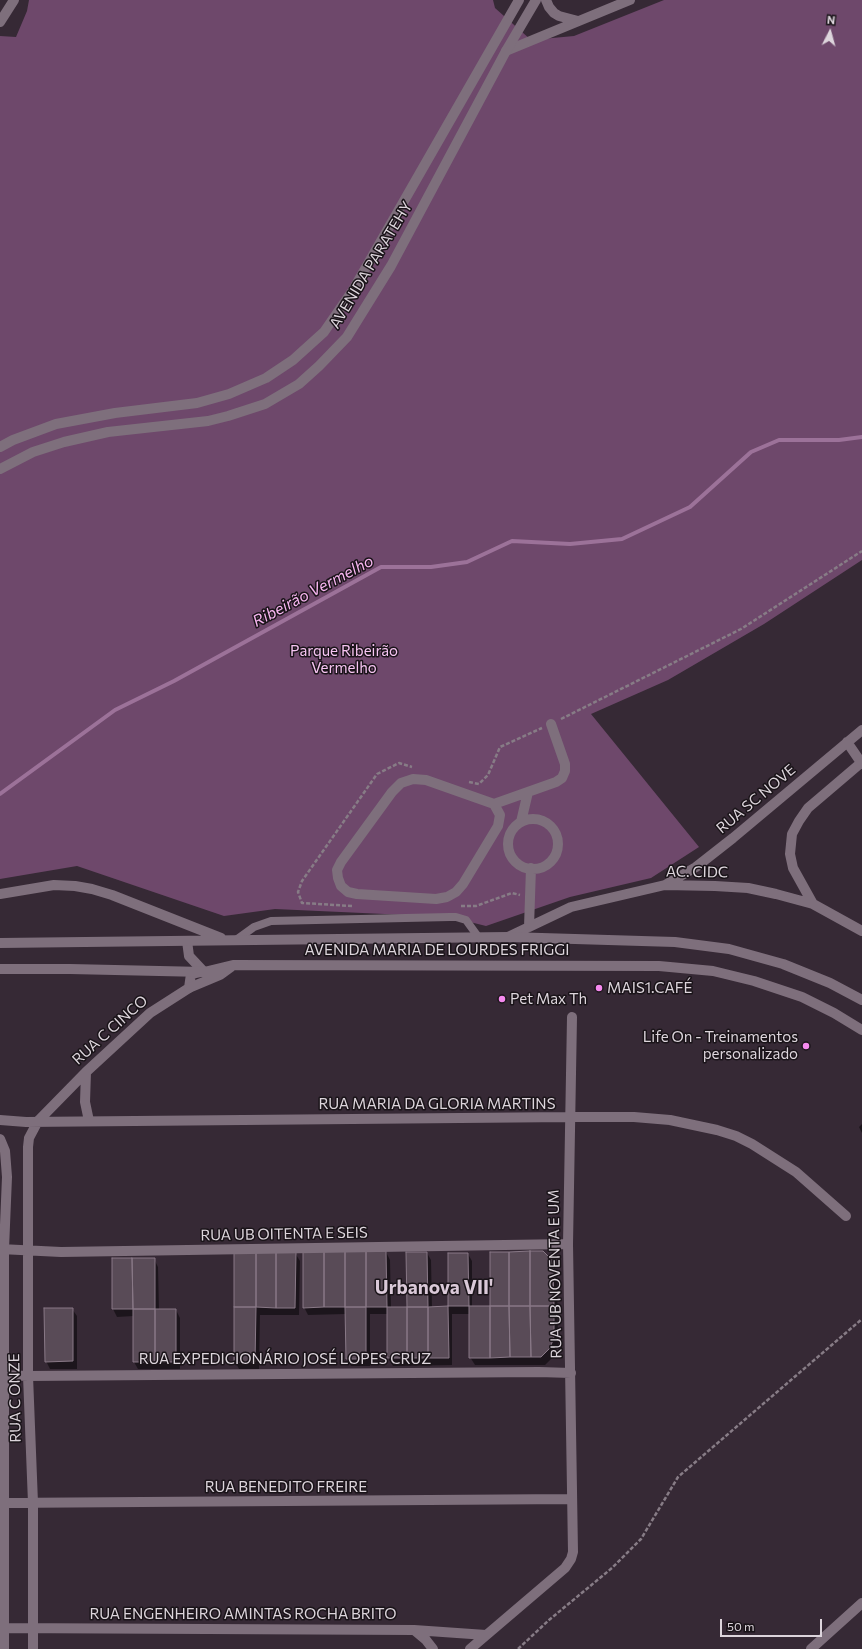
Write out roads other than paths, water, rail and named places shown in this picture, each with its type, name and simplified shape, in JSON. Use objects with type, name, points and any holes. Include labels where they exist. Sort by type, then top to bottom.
[{"type":"street","points":[[0,22],[14,0]]},
{"type":"street","name":"AVENIDA PARATEHY","points":[[0,447],[13,440],[56,424],[114,413],[197,403],[229,394],[266,378],[293,360],[324,332],[353,290],[519,0]]},
{"type":"street","name":"AVENIDA PARATEHY","points":[[0,469],[33,452],[64,442],[108,432],[208,422],[265,404],[299,384],[347,338],[391,266],[506,51],[536,0]]},
{"type":"street","points":[[546,0],[549,7],[559,16],[578,21]]},
{"type":"street","points":[[506,51],[630,0]]},
{"type":"street","points":[[494,804],[500,815],[498,826],[463,884],[456,892],[446,897],[436,899],[357,894],[348,892],[341,886],[338,878],[338,870],[341,862],[392,792],[401,783],[413,778],[426,780],[494,804],[556,782],[562,778],[565,771],[565,764],[551,724]]},
{"type":"street","name":"RUA SC NOVE","points":[[665,885],[696,867],[862,730]]},
{"type":"street","points":[[813,904],[793,868],[790,848],[792,834],[798,821],[808,808],[862,763],[847,742]]},
{"type":"street","points":[[521,822],[534,819],[548,824],[553,829],[558,842],[557,849],[550,861],[538,868],[531,868],[518,864],[509,852],[508,845],[511,832],[521,822],[528,792]]},
{"type":"street","points":[[498,826],[511,832]]},
{"type":"street","points":[[530,927],[531,868]]},
{"type":"street","points":[[0,894],[54,885],[75,886],[92,889],[112,895],[225,940]]},
{"type":"street","name":"AC. CIDC","points":[[508,937],[571,907],[665,885],[748,888],[776,894],[813,904],[862,931]]},
{"type":"street","name":"AVENIDA MARIA DE LOURDES FRIGGI","points":[[0,942],[508,937],[675,942],[730,950],[756,956],[807,973],[862,1000]]},
{"type":"street","points":[[187,941],[189,956],[204,972]]},
{"type":"street","name":"AVENIDA MARIA DE LOURDES FRIGGI","points":[[0,969],[204,972],[233,965],[659,966],[712,971],[754,980],[802,997],[834,1013],[862,1030]]},
{"type":"street","name":"RUA C CINCO","points":[[28,1147],[29,1138],[38,1122],[86,1072],[150,1013],[166,1001],[189,988],[220,975],[233,965]]},
{"type":"street","points":[[189,988],[191,974],[204,972]]},
{"type":"street","name":"RUA UB NOVENTA E UM","points":[[470,1649],[565,1568],[571,1559],[573,1552],[568,1244],[569,1117],[572,1017]]},
{"type":"street","points":[[86,1072],[85,1102],[90,1121]]},
{"type":"street","name":"RUA MARIA DA GLORIA MARTINS","points":[[0,1120],[38,1122],[569,1117],[670,1120],[695,1124],[736,1136],[776,1157],[814,1186],[846,1216]]},
{"type":"street","name":"RUA C ONZE","points":[[2,1142],[7,1177],[2,1249],[2,1628],[4,1649]]},
{"type":"street","name":"RUA C ONZE","points":[[28,1147],[28,1376],[32,1503],[33,1649]]},
{"type":"street","name":"RUA UB OITENTA E SEIS","points":[[2,1249],[100,1252],[568,1244]]},
{"type":"street","name":"RUA EXPEDICIONÁRIO JOSÉ LOPES CRUZ","points":[[2,1375],[571,1373]]},
{"type":"street","name":"RUA BENEDITO FREIRE","points":[[2,1503],[572,1499]]},
{"type":"street","points":[[811,1649],[862,1603]]},
{"type":"street","name":"RUA ENGENHEIRO AMINTAS ROCHA BRITO","points":[[2,1628],[414,1630],[486,1635]]},
{"type":"street","points":[[414,1630],[426,1640],[433,1649]]},
{"type":"lane","points":[[236,940],[254,927],[271,921],[450,917],[466,920],[479,938]]},
{"type":"waterway","name":"Ribeirão Vermelho","points":[[0,794],[115,710],[174,681],[381,567],[431,567],[467,562],[512,541],[570,544],[622,539],[690,507],[751,452],[779,440],[839,440],[862,437]]},
{"type":"place","name":"MAIS1.CAFÉ","points":[[599,988]]},
{"type":"place","name":"Pet Max Th","points":[[502,999]]},
{"type":"place","name":"Life On - Treinamentos personalizado","points":[[806,1046]]},
{"type":"district","name":"Urbanova VII'","points":[[434,1288]]},
{"type":"park label","name":"Parque Ribeirão Vermelho","points":[[344,660]]}]
